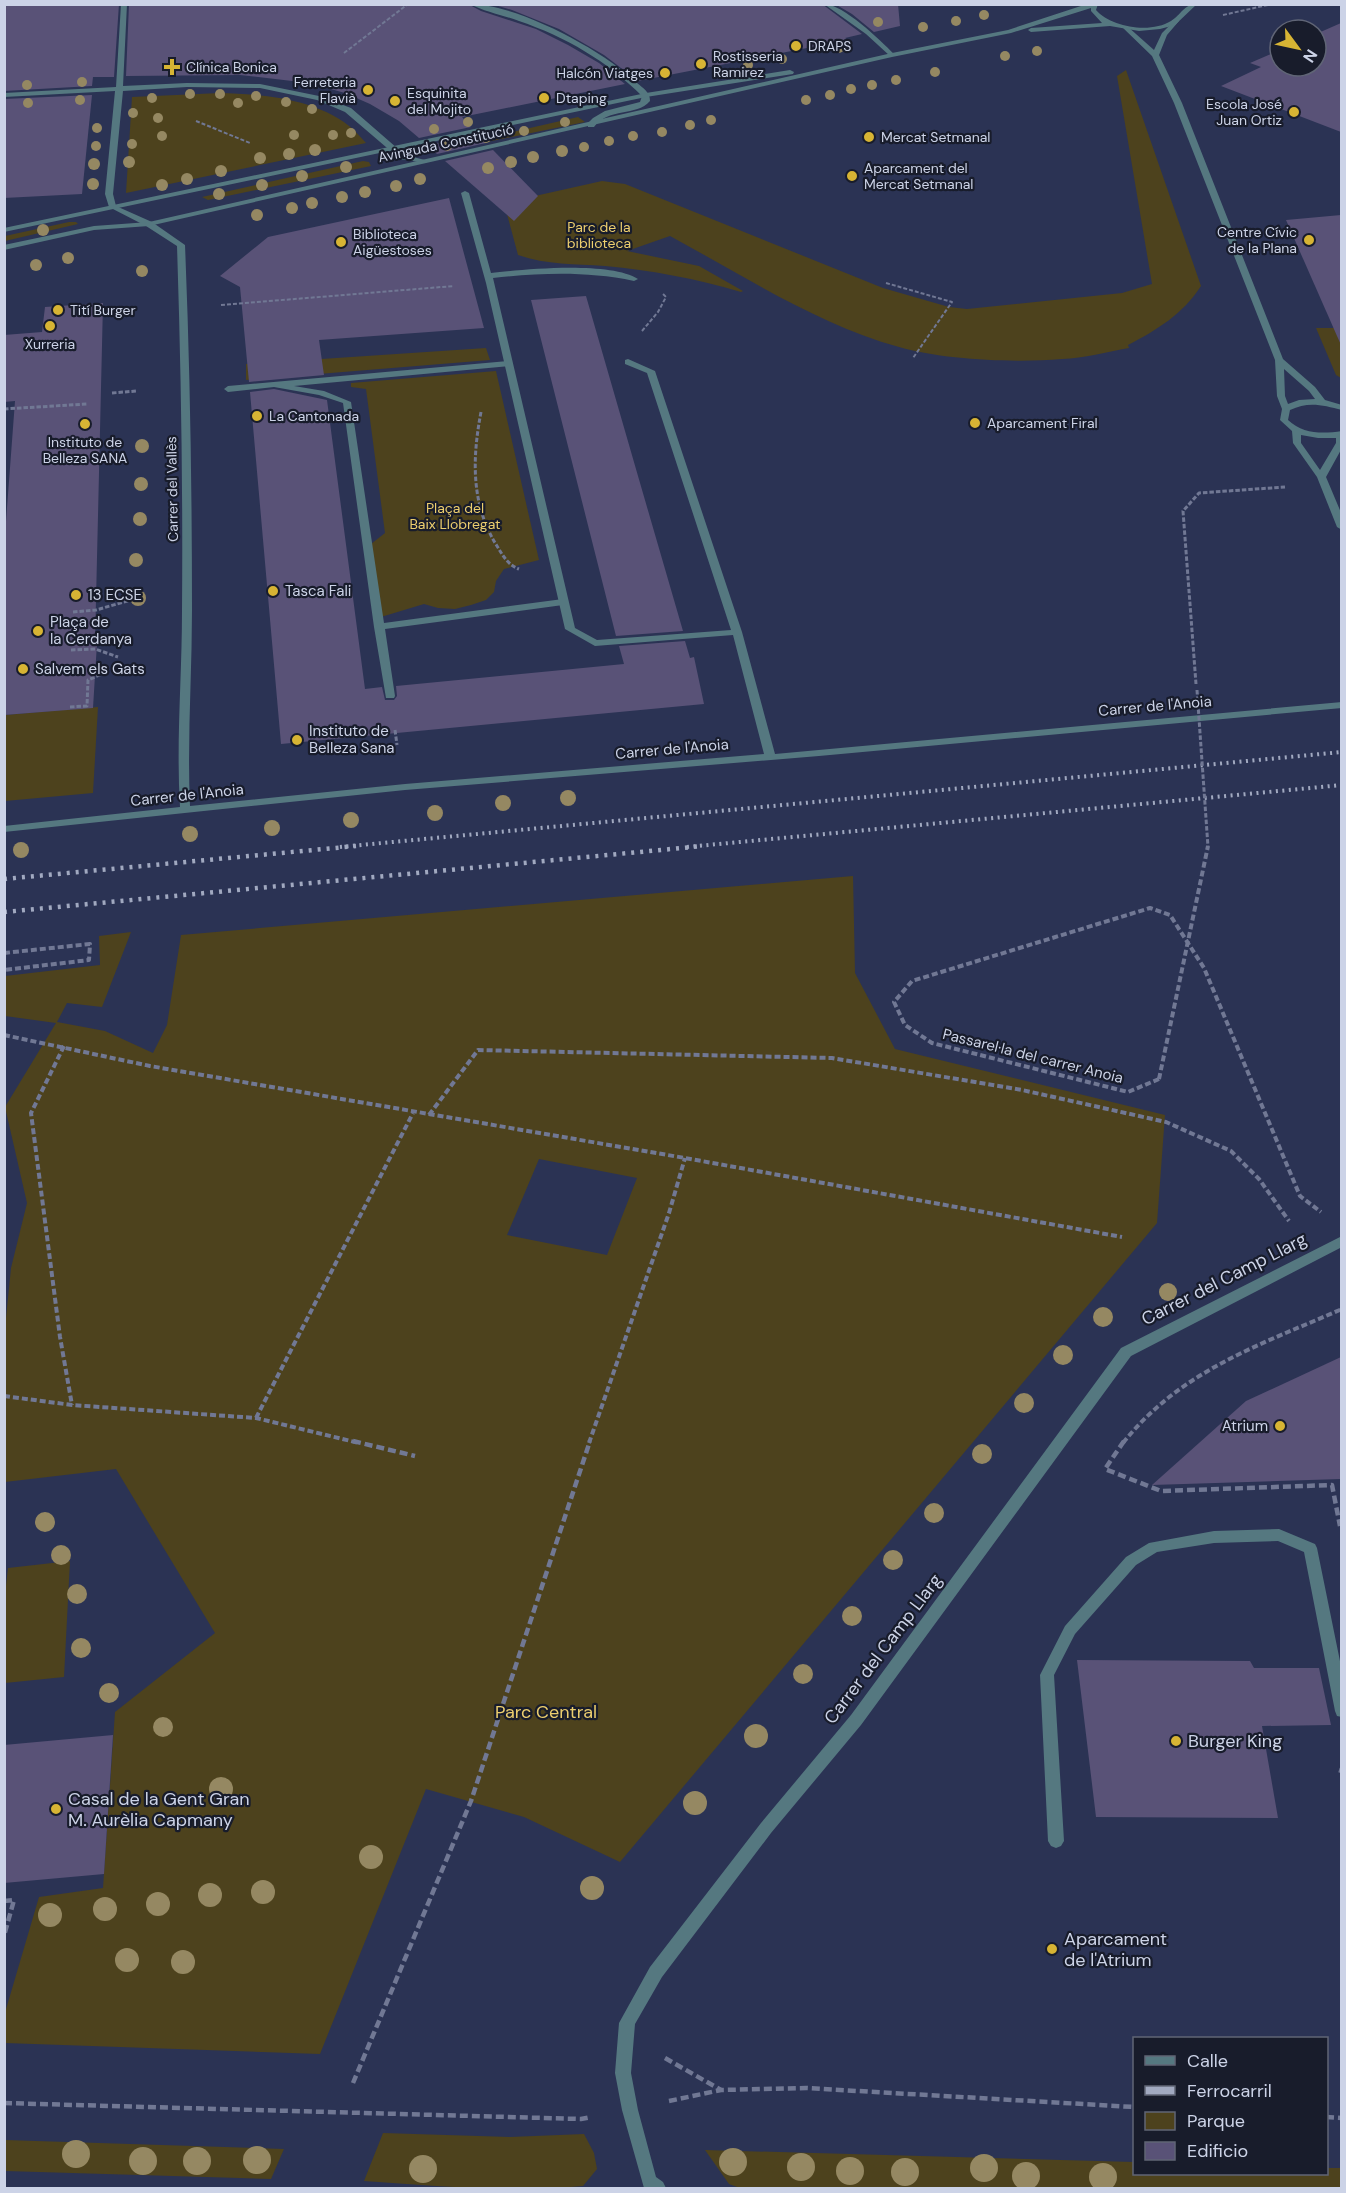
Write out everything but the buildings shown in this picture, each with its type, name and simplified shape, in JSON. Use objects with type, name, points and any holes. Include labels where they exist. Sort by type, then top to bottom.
[{"type":"street","points":[[113,207],[109,194],[124,4]]},
{"type":"street","points":[[473,4],[546,28],[578,42],[606,60],[646,95],[646,101],[643,104],[604,115],[594,120],[591,125]]},
{"type":"street","points":[[827,4],[868,33],[892,55]]},
{"type":"street","points":[[1155,55],[1164,34],[1181,14],[1194,4]]},
{"type":"street","points":[[1095,5],[1093,10],[1096,15],[1113,24],[1125,27],[1155,28],[1176,21]]},
{"type":"street","name":"Avinguda Constitució","points":[[4,230],[646,95],[892,55],[1009,32],[1095,5]]},
{"type":"street","points":[[1175,5],[1181,14]]},
{"type":"street","name":"Avinguda Constitució","points":[[1009,32],[1113,24]]},
{"type":"street","points":[[1125,27],[1155,55],[1178,103],[1279,360],[1281,396],[1286,409],[1284,420],[1296,430],[1318,436],[1341,434],[1340,443],[1321,477]]},
{"type":"street","name":"Avinguda Constitució","points":[[4,248],[94,228],[149,224],[892,55]]},
{"type":"street","points":[[4,95],[225,84],[260,86],[319,98],[348,110],[403,157],[425,161]]},
{"type":"street","points":[[465,193],[489,280],[570,629],[595,643],[737,632]]},
{"type":"street","name":"Carrer del Vallès","points":[[113,207],[149,224],[181,244],[186,387],[187,613],[183,770],[185,810]]},
{"type":"street","points":[[489,280],[549,269],[601,271],[634,279]]},
{"type":"street","points":[[1279,360],[1312,389],[1322,402]]},
{"type":"street","points":[[628,362],[651,370],[737,632],[770,756]]},
{"type":"street","points":[[228,389],[508,364]]},
{"type":"street","points":[[275,385],[321,393],[347,402],[390,696]]},
{"type":"street","points":[[1286,409],[1301,402],[1339,404]]},
{"type":"street","points":[[1296,430],[1297,443],[1321,477],[1341,527]]},
{"type":"street","points":[[379,627],[563,602]]},
{"type":"street","name":"Carrer de l'Anoia","points":[[4,829],[405,787],[1341,705]]},
{"type":"street","name":"Carrer del Camp Llarg","points":[[657,2188],[649,2182],[623,2073],[627,2023],[656,1972],[766,1828],[856,1720],[1126,1352],[1341,1241]]},
{"type":"street","points":[[1056,1841],[1047,1675],[1070,1630],[1131,1561],[1154,1548],[1214,1537],[1279,1535],[1310,1548],[1341,1711]]},
{"type":"path","points":[[344,53],[408,4]]},
{"type":"path","points":[[196,121],[260,147]]},
{"type":"path","points":[[221,305],[489,280]]},
{"type":"path","points":[[886,283],[952,302],[913,358]]},
{"type":"path","points":[[480,367],[484,404],[477,431],[474,464],[476,496],[488,535],[511,566],[557,579]]},
{"type":"path","points":[[112,393],[136,391]]},
{"type":"path","points":[[4,410],[87,404]]},
{"type":"path","name":"Passarel·la del carrer Anoia","points":[[1285,487],[1199,493],[1183,511],[1209,843],[1159,1079],[1128,1092],[932,1043],[905,1025],[894,1002],[912,981],[1149,908],[1170,915],[1204,968],[1300,1196],[1325,1215]]},
{"type":"path","points":[[73,612],[96,610],[131,600]]},
{"type":"path","points":[[71,650],[95,649],[118,657]]},
{"type":"path","points":[[70,707],[87,706],[88,680],[102,674]]},
{"type":"path","points":[[395,732],[397,745]]},
{"type":"path","points":[[4,953],[90,944],[89,960],[4,970]]},
{"type":"path","points":[[4,1035],[150,1066],[685,1158],[1122,1237]]},
{"type":"path","points":[[64,1046],[31,1113],[60,1337],[72,1405]]},
{"type":"path","points":[[429,1115],[478,1050],[832,1058],[1022,1090],[1166,1122],[1231,1151],[1259,1179],[1289,1221]]},
{"type":"path","points":[[256,1418],[413,1113]]},
{"type":"path","points":[[353,2083],[471,1801],[565,1512],[665,1224],[685,1158]]},
{"type":"path","points":[[1341,1310],[1219,1362],[1186,1381],[1151,1408],[1110,1457],[1105,1469],[1161,1491],[1332,1485],[1341,1533]]},
{"type":"path","points":[[4,1396],[72,1405],[256,1418],[414,1456]]},
{"type":"path","points":[[4,1901],[14,1900],[4,1936]]},
{"type":"path","points":[[665,2058],[721,2090]]},
{"type":"path","points":[[4,2103],[340,2115],[464,2114],[581,2119],[721,2090],[806,2088],[1133,2106]]},
{"type":"green space","name":"Parc de la biblioteca","points":[[1126,70],[1201,286],[1178,313],[1128,345],[1129,348],[1079,357],[1023,361],[958,358],[899,347],[839,326],[810,312],[670,236],[627,251],[699,266],[743,291],[657,273],[550,262],[518,255],[504,203],[602,181],[625,184],[883,288],[949,307],[967,309],[1122,293],[1152,284],[1117,76]]},
{"type":"green space","points":[[220,93],[273,97],[308,105],[340,120],[366,143],[126,193],[132,97]]},
{"type":"green space","points":[[578,117],[585,122],[438,152],[429,151]]},
{"type":"green space","points":[[363,161],[369,162],[371,166],[208,200],[202,197]]},
{"type":"green space","points":[[69,222],[78,224],[5,241],[5,236]]},
{"type":"green space","points":[[1316,328],[1334,328],[1341,344],[1341,378],[1336,375]]},
{"type":"green space","points":[[486,348],[490,360],[246,380],[246,364]]},
{"type":"green space","name":"Plaça del Baix Llobregat","points":[[496,371],[539,560],[504,569],[496,581],[494,592],[486,600],[455,609],[424,604],[381,617],[371,544],[385,533],[366,389],[351,387],[351,383]]},
{"type":"green space","points":[[98,707],[93,793],[5,801],[5,715]]},
{"type":"green space","name":"Parc Central","points":[[853,876],[855,973],[895,1049],[1165,1115],[1157,1223],[620,1862],[524,1817],[426,1789],[320,2054],[5,2043],[4,2016],[39,1897],[103,1888],[115,1712],[215,1633],[116,1469],[5,1482],[5,1328],[11,1268],[27,1203],[5,1107],[56,1023],[5,1016],[5,976],[100,965],[99,936],[131,932],[102,1007],[67,1003],[57,1022],[105,1031],[153,1053],[167,1025],[181,935]],"holes":[[[539,1159],[637,1178],[607,1255],[507,1235]]]},
{"type":"green space","points":[[70,1561],[64,1677],[5,1683],[4,1603],[8,1568]]},
{"type":"green space","points":[[383,2133],[510,2137],[584,2134],[594,2153],[597,2169],[583,2186],[557,2188],[474,2188],[364,2181]]},
{"type":"green space","points":[[5,2140],[284,2149],[271,2179],[5,2171]]},
{"type":"green space","points":[[705,2150],[1133,2162],[1133,2175],[1328,2175],[1328,2168],[1341,2168],[1341,2188],[740,2188],[729,2184]]},
{"type":"railway","points":[[340,847],[1342,752]]},
{"type":"railway","points":[[687,847],[1342,785]]},
{"type":"railway","points":[[4,879],[356,846]]},
{"type":"railway","points":[[4,912],[703,846]]},
{"type":"place","name":"DRAPS","points":[[796,46]]},
{"type":"place","name":"Rostisseria Ramirez","points":[[701,64]]},
{"type":"place","name":"Clínica Bonica","points":[[172,67]]},
{"type":"place","name":"Halcón Viatges","points":[[665,73]]},
{"type":"place","name":"Ferreteria Flavià","points":[[368,90]]},
{"type":"place","name":"Dtaping","points":[[544,98]]},
{"type":"place","name":"Esquinita del Mojito","points":[[395,101]]},
{"type":"place","name":"Escola José Juan Ortiz","points":[[1294,112]]},
{"type":"place","name":"Mercat Setmanal","points":[[869,137]]},
{"type":"place","name":"Aparcament del Mercat Setmanal","points":[[852,176]]},
{"type":"place","name":"Centre Cívic de la Plana","points":[[1309,240]]},
{"type":"place","name":"Biblioteca Aigüestoses","points":[[341,242]]},
{"type":"place","name":"Tití Burger","points":[[58,310]]},
{"type":"place","name":"Xurreria","points":[[50,326]]},
{"type":"place","name":"La Cantonada","points":[[257,416]]},
{"type":"place","name":"Aparcament Firal","points":[[975,423]]},
{"type":"place","name":"Instituto de Belleza SANA","points":[[85,424]]},
{"type":"place","name":"Tasca Fali","points":[[273,591]]},
{"type":"place","name":"13 ECSE","points":[[76,595]]},
{"type":"place","name":"Plaça de la Cerdanya","points":[[38,631]]},
{"type":"place","name":"Salvem els Gats","points":[[23,669]]},
{"type":"place","name":"Instituto de Belleza Sana","points":[[297,740]]},
{"type":"place","name":"Atrium","points":[[1280,1426]]},
{"type":"place","name":"Burger King","points":[[1176,1741]]},
{"type":"place","name":"Casal de la Gent Gran M. Aurèlia Capmany","points":[[56,1809]]},
{"type":"place","name":"Aparcament de l'Atrium","points":[[1052,1949]]}]
